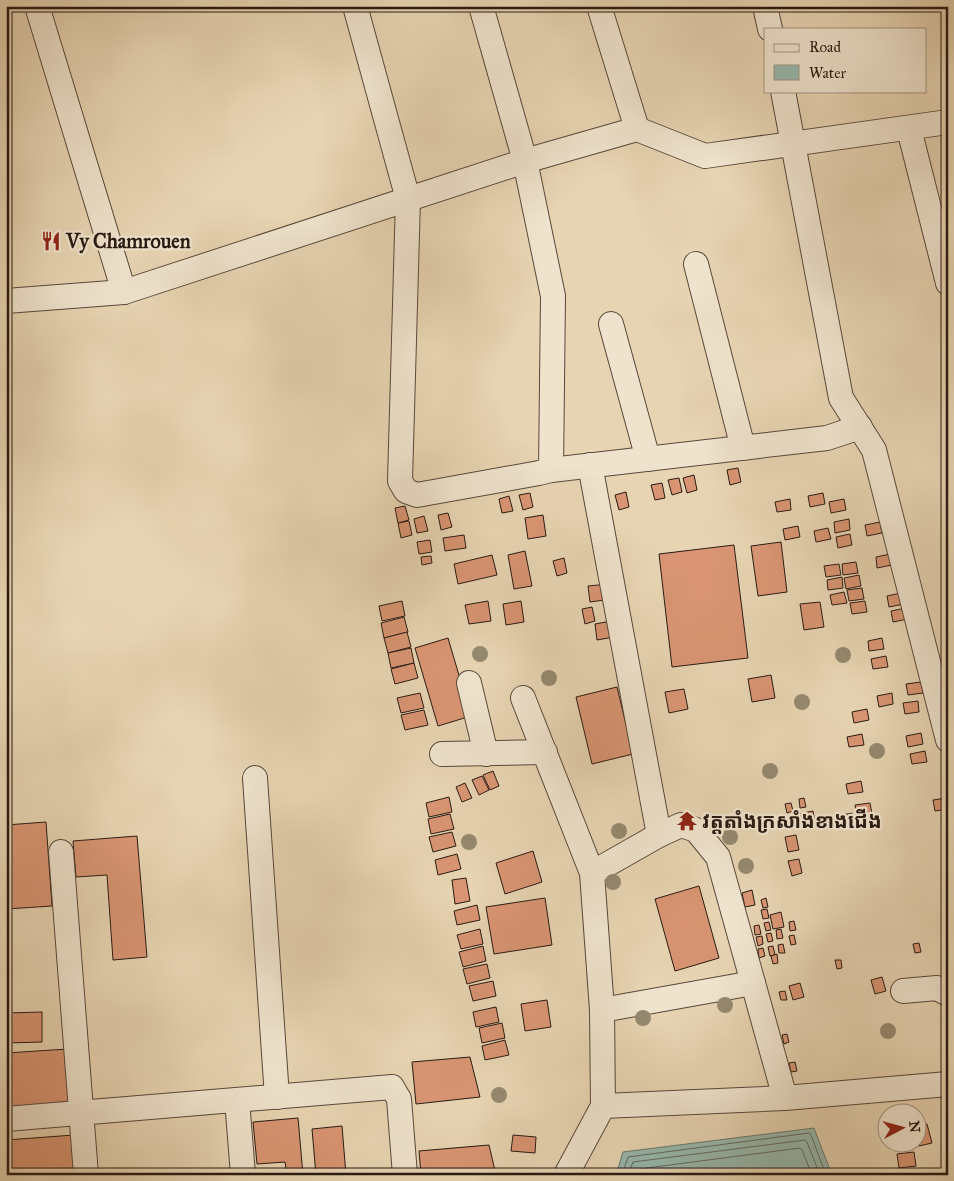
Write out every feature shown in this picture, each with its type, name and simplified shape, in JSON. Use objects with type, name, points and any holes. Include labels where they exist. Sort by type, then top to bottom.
[{"type":"street","points":[[37,6],[124,292]]},
{"type":"street","points":[[355,6],[408,199],[400,481],[406,491],[417,495],[551,470],[827,438],[860,427]]},
{"type":"street","points":[[481,6],[525,161],[554,296],[551,470]]},
{"type":"street","points":[[599,6],[637,129]]},
{"type":"street","points":[[765,6],[770,28]]},
{"type":"street","points":[[783,92],[841,398],[874,450],[948,740]]},
{"type":"street","points":[[6,301],[124,292],[525,161],[637,129],[705,156],[909,129],[948,122]]},
{"type":"street","points":[[909,129],[948,283]]},
{"type":"street","points":[[696,264],[744,448]]},
{"type":"street","points":[[611,324],[648,459]]},
{"type":"street","points":[[590,465],[659,835]]},
{"type":"street","points":[[469,683],[486,754]]},
{"type":"street","points":[[523,698],[592,873],[602,1010],[603,1106],[566,1175]]},
{"type":"street","points":[[442,754],[545,752]]},
{"type":"street","points":[[255,778],[276,1097]]},
{"type":"street","points":[[592,873],[659,835],[681,825],[696,830],[718,857],[785,1098]]},
{"type":"street","points":[[61,852],[86,1175]]},
{"type":"street","points":[[602,1010],[753,983]]},
{"type":"street","points":[[903,991],[938,988],[948,994]]},
{"type":"street","points":[[603,1106],[785,1098],[948,1084]]},
{"type":"street","points":[[6,1119],[392,1087],[399,1099],[405,1175]]},
{"type":"street","points":[[237,1100],[243,1175]]},
{"type":"water","points":[[814,1128],[832,1175],[616,1175],[623,1152]]},
{"type":"building","points":[[738,468],[741,482],[730,485],[727,470]]},
{"type":"building","points":[[694,475],[697,490],[687,493],[683,478]]},
{"type":"building","points":[[679,478],[682,492],[672,495],[668,480]]},
{"type":"building","points":[[662,483],[665,498],[655,500],[651,485]]},
{"type":"building","points":[[626,492],[629,507],[619,510],[615,495]]},
{"type":"building","points":[[530,493],[533,507],[523,510],[519,495]]},
{"type":"building","points":[[823,493],[825,504],[810,507],[808,496]]},
{"type":"building","points":[[509,496],[513,511],[502,513],[499,499]]},
{"type":"building","points":[[790,499],[791,510],[777,512],[775,502]]},
{"type":"building","points":[[844,499],[846,510],[831,513],[829,502]]},
{"type":"building","points":[[405,506],[409,520],[398,523],[395,508]]},
{"type":"building","points":[[448,513],[452,527],[441,530],[438,515]]},
{"type":"building","points":[[543,515],[546,536],[528,539],[525,518]]},
{"type":"building","points":[[424,516],[428,531],[417,533],[414,519]]},
{"type":"building","points":[[849,519],[850,530],[835,533],[834,522]]},
{"type":"building","points":[[409,521],[412,535],[401,538],[398,523]]},
{"type":"building","points":[[880,522],[882,533],[867,536],[865,525]]},
{"type":"building","points":[[798,526],[800,537],[785,540],[783,529]]},
{"type":"building","points":[[828,528],[831,539],[816,542],[814,531]]},
{"type":"building","points":[[850,534],[852,545],[838,548],[836,537]]},
{"type":"building","points":[[464,535],[466,548],[445,551],[443,538]]},
{"type":"building","points":[[430,540],[432,552],[419,554],[417,542]]},
{"type":"building","points":[[781,542],[787,592],[758,596],[751,546]]},
{"type":"building","points":[[734,545],[748,658],[672,667],[659,554]]},
{"type":"building","points":[[525,551],[532,586],[514,589],[508,555]]},
{"type":"building","points":[[890,554],[892,565],[877,568],[876,557]]},
{"type":"building","points":[[492,555],[497,575],[458,584],[454,564]]},
{"type":"building","points":[[431,556],[432,563],[422,565],[421,557]]},
{"type":"building","points":[[564,558],[567,573],[557,576],[553,561]]},
{"type":"building","points":[[856,562],[858,573],[843,575],[842,564]]},
{"type":"building","points":[[839,564],[841,575],[826,577],[824,566]]},
{"type":"building","points":[[859,575],[861,586],[846,589],[844,578]]},
{"type":"building","points":[[842,577],[843,588],[828,590],[827,580]]},
{"type":"building","points":[[609,584],[611,599],[590,602],[588,586]]},
{"type":"building","points":[[862,588],[864,599],[849,601],[847,590]]},
{"type":"building","points":[[844,592],[847,603],[832,605],[830,595]]},
{"type":"building","points":[[901,593],[904,604],[889,607],[887,596]]},
{"type":"building","points":[[402,601],[405,616],[382,621],[379,606]]},
{"type":"building","points":[[488,601],[491,621],[469,624],[465,605]]},
{"type":"building","points":[[521,601],[524,622],[506,625],[503,604]]},
{"type":"building","points":[[865,601],[867,612],[852,614],[850,603]]},
{"type":"building","points":[[820,602],[824,627],[804,630],[800,604]]},
{"type":"building","points":[[592,607],[595,621],[585,624],[582,609]]},
{"type":"building","points":[[906,608],[908,619],[893,622],[891,611]]},
{"type":"building","points":[[404,617],[408,632],[384,638],[381,623]]},
{"type":"building","points":[[617,620],[620,636],[597,640],[595,624]]},
{"type":"building","points":[[407,632],[411,647],[388,653],[384,638]]},
{"type":"building","points":[[448,638],[471,716],[438,726],[415,648]]},
{"type":"building","points":[[882,638],[884,649],[869,651],[868,641]]},
{"type":"building","points":[[411,648],[414,663],[391,668],[388,653]]},
{"type":"building","points":[[886,656],[888,667],[873,669],[871,659]]},
{"type":"building","points":[[414,663],[418,678],[395,684],[391,669]]},
{"type":"building","points":[[771,675],[775,698],[752,702],[748,679]]},
{"type":"building","points":[[921,682],[923,693],[908,695],[906,684]]},
{"type":"building","points":[[617,687],[633,754],[592,764],[576,697]]},
{"type":"building","points":[[684,689],[688,709],[669,713],[665,692]]},
{"type":"building","points":[[420,693],[424,708],[401,713],[397,698]]},
{"type":"building","points":[[892,693],[893,704],[879,707],[877,696]]},
{"type":"building","points":[[918,701],[919,712],[905,714],[903,703]]},
{"type":"building","points":[[867,709],[869,720],[854,723],[852,712]]},
{"type":"building","points":[[424,710],[428,725],[405,730],[401,715]]},
{"type":"building","points":[[921,733],[923,744],[908,747],[906,736]]},
{"type":"building","points":[[862,734],[864,745],[849,747],[847,737]]},
{"type":"building","points":[[925,751],[927,762],[912,764],[910,754]]},
{"type":"building","points":[[493,771],[499,786],[490,790],[483,775]]},
{"type":"building","points":[[482,776],[489,790],[479,795],[472,780]]},
{"type":"building","points":[[861,781],[863,792],[848,794],[846,784]]},
{"type":"building","points":[[465,783],[472,798],[462,802],[456,787]]},
{"type":"building","points":[[449,797],[452,812],[429,817],[426,803]]},
{"type":"building","points":[[804,798],[806,807],[800,808],[799,799]]},
{"type":"building","points":[[947,798],[948,809],[935,811],[933,800]]},
{"type":"building","points":[[791,803],[793,811],[787,813],[785,804]]},
{"type":"building","points":[[870,803],[872,814],[857,816],[855,805]]},
{"type":"building","points":[[813,811],[815,822],[800,825],[798,814]]},
{"type":"building","points":[[852,813],[854,824],[839,827],[837,816]]},
{"type":"building","points":[[450,814],[454,829],[431,834],[428,819]]},
{"type":"building","points":[[46,822],[52,906],[6,909],[6,825]]},
{"type":"building","points":[[452,832],[456,846],[433,852],[429,837]]},
{"type":"building","points":[[796,835],[799,850],[788,852],[785,837]]},
{"type":"building","points":[[137,836],[147,957],[113,960],[107,875],[76,877],[73,841]]},
{"type":"building","points":[[533,851],[542,882],[505,894],[496,863]]},
{"type":"building","points":[[457,854],[461,869],[438,875],[435,860]]},
{"type":"building","points":[[799,859],[802,873],[792,876],[788,861]]},
{"type":"building","points":[[466,878],[470,901],[455,904],[452,880]]},
{"type":"building","points":[[699,886],[719,958],[675,971],[655,899]]},
{"type":"building","points":[[752,890],[755,905],[745,907],[742,893]]},
{"type":"building","points":[[545,898],[552,945],[494,954],[486,907]]},
{"type":"building","points":[[766,898],[768,907],[763,908],[761,900]]},
{"type":"building","points":[[477,905],[480,920],[457,925],[454,911]]},
{"type":"building","points":[[767,909],[769,918],[763,919],[761,910]]},
{"type":"building","points":[[781,912],[784,927],[773,929],[770,915]]},
{"type":"building","points":[[794,921],[796,930],[790,931],[789,922]]},
{"type":"building","points":[[769,922],[771,930],[766,931],[764,923]]},
{"type":"building","points":[[759,925],[761,934],[755,935],[754,926]]},
{"type":"building","points":[[480,929],[483,944],[461,949],[457,935]]},
{"type":"building","points":[[781,929],[783,938],[777,939],[776,930]]},
{"type":"building","points":[[771,933],[773,941],[768,942],[766,934]]},
{"type":"building","points":[[794,935],[796,944],[791,945],[789,936]]},
{"type":"building","points":[[762,936],[763,944],[758,946],[756,937]]},
{"type":"building","points":[[919,943],[921,952],[915,953],[913,944]]},
{"type":"building","points":[[783,944],[785,953],[779,953],[778,945]]},
{"type":"building","points":[[483,946],[486,961],[463,967],[459,952]]},
{"type":"building","points":[[773,946],[775,955],[770,956],[768,947]]},
{"type":"building","points":[[763,948],[765,956],[759,958],[758,949]]},
{"type":"building","points":[[777,954],[778,963],[773,964],[771,956]]},
{"type":"building","points":[[835,960],[841,960],[842,968],[837,969]]},
{"type":"building","points":[[487,964],[490,978],[467,984],[463,969]]},
{"type":"building","points":[[882,977],[886,991],[875,994],[871,980]]},
{"type":"building","points":[[493,981],[496,996],[473,1001],[469,986]]},
{"type":"building","points":[[800,983],[804,997],[793,1000],[789,986]]},
{"type":"building","points":[[785,991],[787,1000],[781,1000],[779,992]]},
{"type":"building","points":[[547,1000],[551,1027],[525,1031],[521,1004]]},
{"type":"building","points":[[496,1007],[499,1022],[476,1027],[473,1012]]},
{"type":"building","points":[[42,1012],[42,1042],[6,1043],[6,1013]]},
{"type":"building","points":[[502,1023],[505,1038],[482,1043],[479,1028]]},
{"type":"building","points":[[787,1034],[789,1042],[784,1044],[782,1035]]},
{"type":"building","points":[[505,1040],[509,1055],[485,1060],[482,1046]]},
{"type":"building","points":[[68,1049],[72,1109],[6,1114],[6,1053]]},
{"type":"building","points":[[470,1057],[480,1097],[416,1104],[412,1062]]},
{"type":"building","points":[[795,1062],[797,1071],[791,1072],[789,1063]]},
{"type":"building","points":[[298,1118],[303,1175],[287,1175],[285,1162],[257,1164],[253,1122]]},
{"type":"building","points":[[926,1124],[932,1143],[926,1144]]},
{"type":"building","points":[[342,1126],[346,1175],[316,1175],[312,1129]]},
{"type":"building","points":[[74,1135],[77,1175],[6,1175],[6,1140]]},
{"type":"building","points":[[513,1135],[536,1137],[535,1153],[511,1151]]},
{"type":"building","points":[[489,1145],[496,1175],[421,1175],[419,1151]]},
{"type":"building","points":[[897,1154],[914,1154],[916,1166],[899,1168]]},
{"type":"place","name":"Vy Chamrouen","points":[[51,241]]},
{"type":"place","name":"វត្តតាំងក្រសាំងខាងជើង","points":[[687,821]]}]
